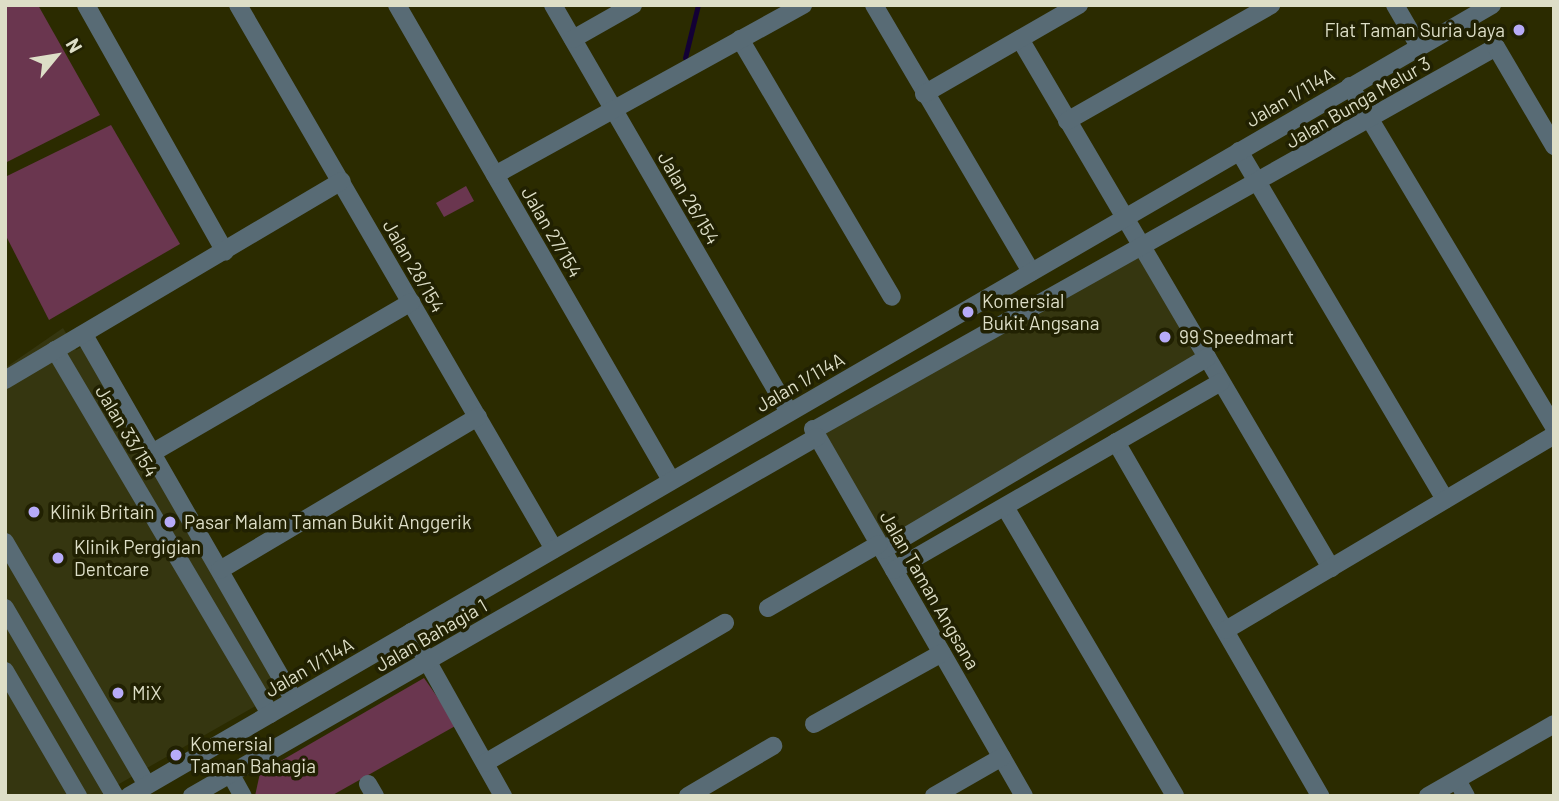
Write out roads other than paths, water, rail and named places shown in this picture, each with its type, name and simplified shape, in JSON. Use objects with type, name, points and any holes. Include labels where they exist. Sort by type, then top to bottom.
[{"type":"street","points":[[86,5],[225,252]]},
{"type":"street","name":"Jalan 28/154","points":[[238,5],[554,549]]},
{"type":"street","name":"Jalan 27/154","points":[[397,5],[671,480]]},
{"type":"street","name":"Jalan 26/154","points":[[553,5],[794,409]]},
{"type":"street","points":[[573,40],[633,5]]},
{"type":"street","points":[[495,175],[803,5]]},
{"type":"street","points":[[874,5],[1031,272]]},
{"type":"street","points":[[925,94],[1079,5]]},
{"type":"street","points":[[1067,121],[1271,5]]},
{"type":"street","points":[[1395,5],[1419,46]]},
{"type":"street","name":"Jalan 1/114A","points":[[129,796],[1492,5]]},
{"type":"street","points":[[740,38],[891,297]]},
{"type":"street","points":[[1020,39],[1331,568]]},
{"type":"street","name":"Jalan Bunga Melur 3","points":[[816,433],[1138,242],[1258,183],[1496,47],[1554,146]]},
{"type":"street","points":[[1350,86],[1554,427]]},
{"type":"street","points":[[1239,151],[1445,500]]},
{"type":"street","points":[[5,380],[341,181]]},
{"type":"street","points":[[152,453],[411,302]]},
{"type":"street","name":"Jalan 33/154","points":[[84,335],[294,700]]},
{"type":"street","name":"Jalan 33/154","points":[[55,350],[270,713]]},
{"type":"street","points":[[768,608],[881,547],[1207,358]]},
{"type":"street","points":[[894,570],[1221,382]]},
{"type":"street","name":"Jalan Taman Angsana","points":[[794,409],[816,433],[1024,796]]},
{"type":"street","points":[[220,570],[478,417]]},
{"type":"street","name":"Jalan Bahagia 1","points":[[192,796],[690,510],[816,433]]},
{"type":"street","points":[[1226,630],[1554,435]]},
{"type":"street","points":[[1116,442],[1320,796]]},
{"type":"street","points":[[1005,507],[1175,796]]},
{"type":"street","points":[[5,542],[146,785]]},
{"type":"street","points":[[5,608],[115,796]]},
{"type":"street","points":[[485,763],[725,623]]},
{"type":"street","points":[[411,632],[503,796]]},
{"type":"street","points":[[814,724],[942,653]]},
{"type":"street","points":[[5,671],[78,796]]},
{"type":"street","points":[[1427,796],[1461,788],[1554,724]]},
{"type":"street","points":[[688,796],[773,746]]},
{"type":"street","points":[[934,796],[1002,757]]},
{"type":"street","points":[[230,773],[243,796]]},
{"type":"waterway","points":[[685,58],[698,5]]},
{"type":"place","name":"Flat Taman Suria Jaya","points":[[1519,30]]},
{"type":"place","name":"Komersial Bukit Angsana","points":[[968,312]]},
{"type":"place","name":"99 Speedmart","points":[[1165,337]]},
{"type":"place","name":"Klinik Britain","points":[[34,512]]},
{"type":"place","name":"Pasar Malam Taman Bukit Anggerik","points":[[170,522]]},
{"type":"place","name":"Klinik Pergigian Dentcare","points":[[58,558]]},
{"type":"place","name":"MiX","points":[[118,693]]},
{"type":"place","name":"Komersial Taman Bahagia","points":[[176,755]]}]
